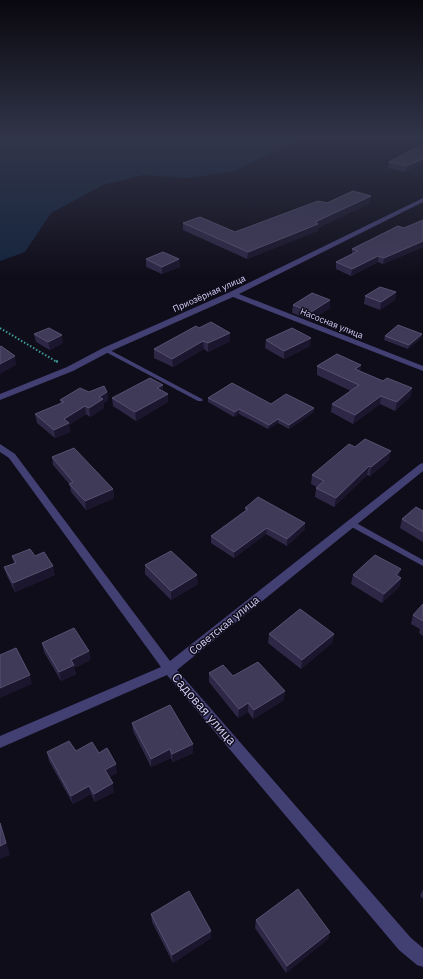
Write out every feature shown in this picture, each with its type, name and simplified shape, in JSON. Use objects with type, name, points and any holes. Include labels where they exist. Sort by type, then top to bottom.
[{"type":"street","name":"Приозёрная улица","points":[[0,397],[70,369],[106,350],[233,294],[423,200]]},
{"type":"street","name":"Насосная улица","points":[[233,294],[423,369]]},
{"type":"street","name":"Садовая улица","points":[[0,447],[12,456],[169,669],[405,944],[423,959]]},
{"type":"street","name":"Советская улица","points":[[0,742],[169,669],[423,466]]},
{"type":"lane","points":[[106,350],[200,400]]},
{"type":"lane","points":[[351,523],[423,564]]},
{"type":"path","points":[[0,328],[70,369]]},
{"type":"water","points":[[0,185],[104,185],[51,213],[25,252],[0,261]]},
{"type":"building","points":[[353,191],[371,196],[315,222],[318,224],[248,252],[183,223],[200,217],[235,232],[318,201],[327,203]]},
{"type":"building","points":[[423,220],[423,241],[384,258],[378,256],[352,269],[336,262],[358,251],[352,249],[398,226],[404,228]]},
{"type":"building","points":[[163,252],[179,259],[162,267],[146,259]]},
{"type":"building","points":[[380,287],[396,292],[381,302],[365,296]]},
{"type":"building","points":[[312,293],[330,300],[311,312],[293,305]]},
{"type":"building","points":[[211,322],[230,333],[208,343],[203,341],[172,359],[154,349],[196,326],[199,328]]},
{"type":"building","points":[[398,325],[422,334],[409,345],[385,336]]},
{"type":"building","points":[[49,328],[62,335],[48,342],[34,334]]},
{"type":"building","points":[[292,328],[311,338],[284,351],[266,340]]},
{"type":"building","points":[[1,346],[15,356],[0,364],[0,347]]},
{"type":"building","points":[[337,354],[361,365],[355,369],[383,381],[387,378],[412,388],[397,402],[381,396],[355,415],[332,404],[359,385],[317,366]]},
{"type":"building","points":[[150,378],[163,385],[157,388],[168,394],[135,412],[112,398]]},
{"type":"building","points":[[232,383],[271,404],[286,394],[314,408],[289,425],[278,419],[269,425],[239,409],[235,412],[208,398]]},
{"type":"building","points":[[104,386],[107,392],[99,397],[103,399],[89,408],[85,406],[64,419],[69,423],[54,430],[35,414],[64,402],[60,400],[80,388],[89,392]]},
{"type":"building","points":[[365,439],[391,451],[371,467],[369,466],[336,498],[316,488],[324,481],[312,475],[349,444],[355,447]]},
{"type":"building","points":[[74,448],[113,489],[85,501],[69,484],[73,482],[52,457]]},
{"type":"building","points":[[258,497],[305,523],[287,539],[267,528],[234,552],[211,536],[248,509],[245,508]]},
{"type":"building","points":[[416,507],[423,511],[423,532],[402,519]]},
{"type":"building","points":[[30,549],[35,556],[44,552],[53,566],[13,583],[4,567],[16,563],[12,556]]},
{"type":"building","points":[[171,551],[197,575],[171,591],[145,565]]},
{"type":"building","points":[[375,555],[401,569],[396,575],[401,578],[384,594],[353,575]]},
{"type":"building","points":[[423,604],[423,621],[413,615]]},
{"type":"building","points":[[300,609],[334,634],[302,660],[269,634]]},
{"type":"building","points":[[74,628],[89,651],[71,660],[74,665],[59,672],[42,643]]},
{"type":"building","points":[[16,648],[30,675],[0,688],[0,655]]},
{"type":"building","points":[[258,662],[285,691],[254,710],[248,703],[239,709],[209,673],[223,665],[233,676]]},
{"type":"building","points":[[170,705],[193,744],[172,754],[170,749],[151,759],[132,723]]},
{"type":"building","points":[[69,741],[76,751],[92,742],[99,753],[107,748],[116,764],[105,770],[113,783],[94,794],[89,786],[71,796],[47,752]]},
{"type":"building","points":[[0,823],[6,843],[0,846]]},
{"type":"building","points":[[298,889],[330,932],[287,966],[256,920]]},
{"type":"building","points":[[189,891],[211,931],[172,955],[151,914]]}]
